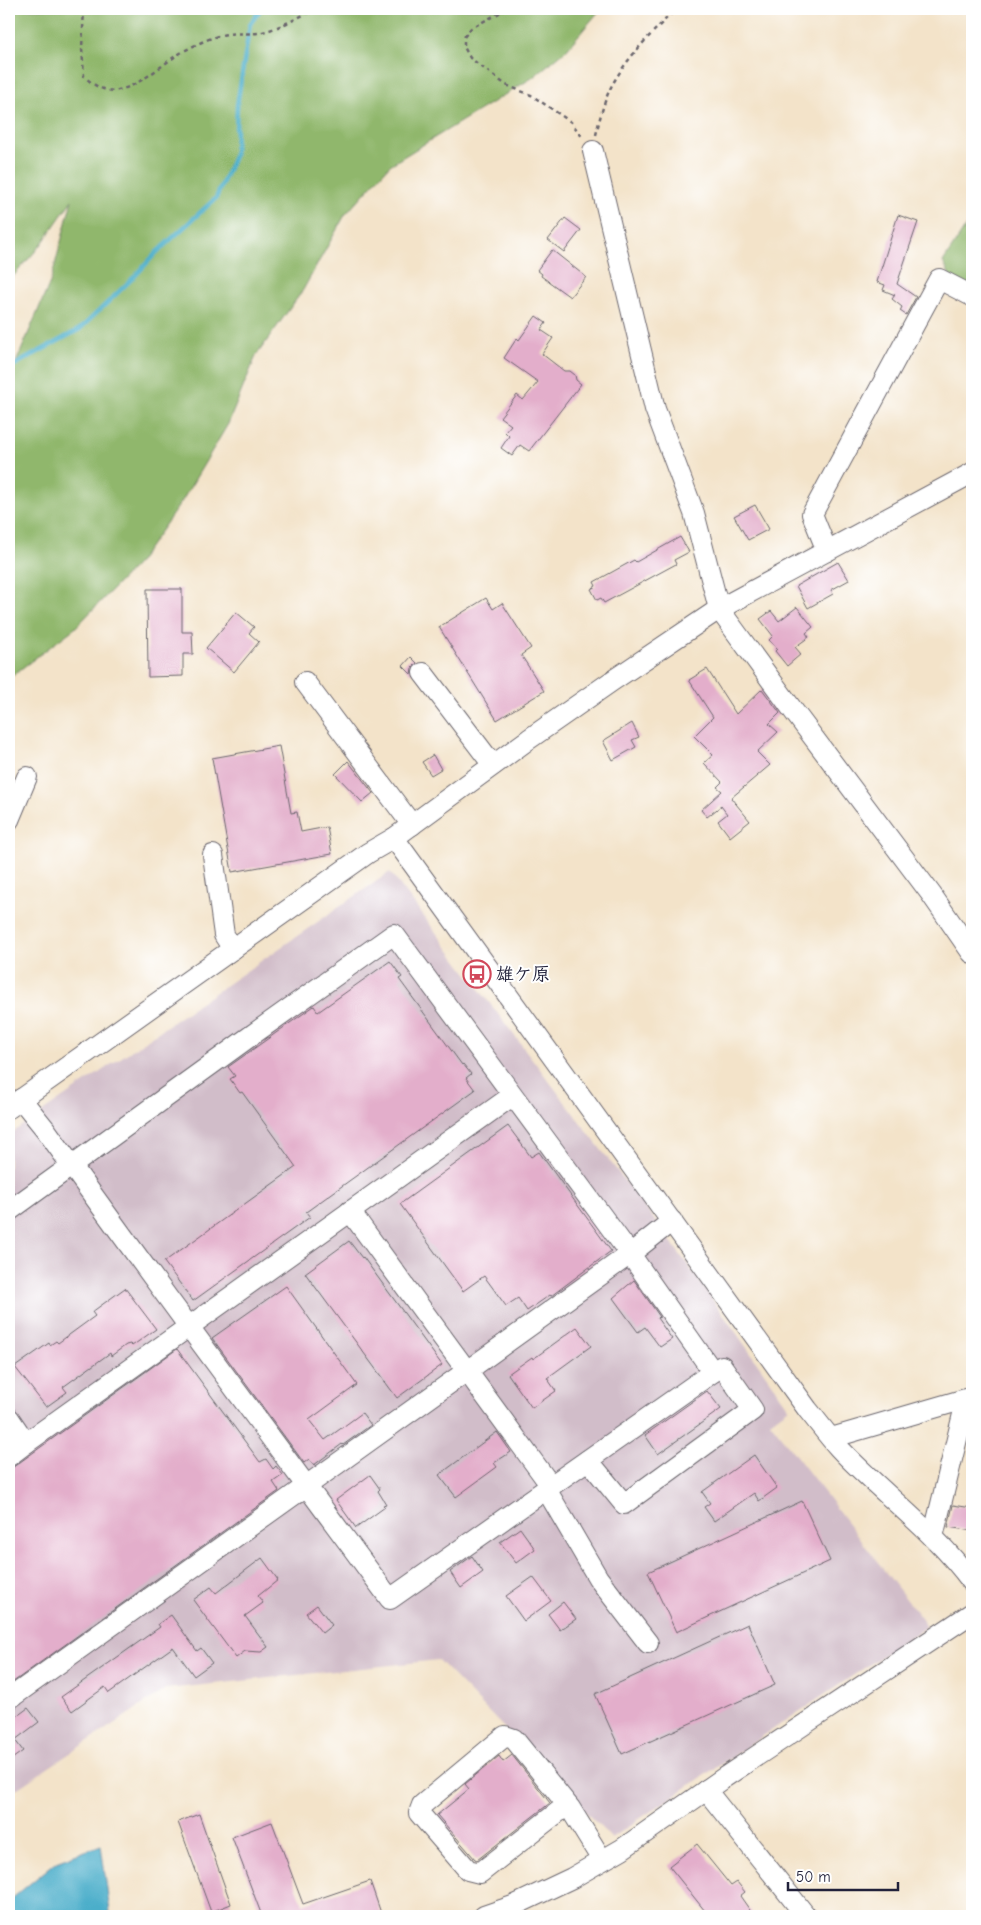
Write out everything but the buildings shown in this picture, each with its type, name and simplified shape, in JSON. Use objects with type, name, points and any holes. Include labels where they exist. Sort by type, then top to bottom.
[{"type":"street","points":[[593,151],[655,409],[694,513],[719,609],[931,894],[972,953]]},
{"type":"street","points":[[827,551],[812,514],[939,279],[972,296]]},
{"type":"street","points":[[588,1460],[624,1504],[753,1410],[722,1366],[588,1460],[549,1488],[390,1599],[46,1130],[15,1103],[368,853],[394,838],[612,681],[719,609],[972,473]]},
{"type":"street","points":[[423,673],[493,765]]},
{"type":"street","points":[[305,682],[412,824]]},
{"type":"street","points":[[9,820],[27,777]]},
{"type":"street","points":[[394,838],[808,1410],[839,1448],[958,1562],[972,1582]]},
{"type":"street","points":[[213,855],[224,935],[233,949]]},
{"type":"street","points":[[9,1212],[394,934],[512,1096],[638,1248],[713,1372]]},
{"type":"street","points":[[9,1456],[512,1096]]},
{"type":"street","points":[[350,1211],[468,1370],[549,1488],[598,1578],[648,1644]]},
{"type":"street","points":[[9,1700],[638,1248],[672,1221]]},
{"type":"street","points":[[830,1438],[972,1396]]},
{"type":"street","points":[[933,1537],[964,1410],[972,1396]]},
{"type":"street","points":[[9,1418],[26,1443]]},
{"type":"street","points":[[484,1916],[522,1902],[572,1878],[622,1849],[706,1790],[972,1612]]},
{"type":"street","points":[[567,1805],[480,1873],[468,1870],[420,1813],[422,1805],[505,1736],[514,1739],[567,1805],[602,1860]]},
{"type":"street","points":[[706,1790],[806,1916]]},
{"type":"path","points":[[84,9],[82,48],[84,76],[91,83],[105,90],[118,90],[134,84],[184,51],[210,39],[226,34],[257,33],[271,30],[315,9]]},
{"type":"path","points":[[507,9],[471,28],[464,37],[464,47],[470,58],[506,85],[531,95],[571,122],[593,151]]},
{"type":"path","points":[[593,151],[601,113],[614,81],[642,43],[676,9]]},
{"type":"shaded area","points":[[390,872],[669,1239],[737,1334],[789,1408],[770,1422],[927,1626],[611,1838],[438,1660],[166,1689],[9,1794],[9,1135]]},
{"type":"green space","points":[[9,9],[601,9],[566,50],[532,78],[390,165],[345,215],[303,290],[256,356],[228,424],[182,501],[138,563],[75,628],[9,678],[9,379],[51,280],[72,200],[41,245],[9,281]]},
{"type":"green space","points":[[972,217],[972,305],[962,299],[943,262]]},
{"type":"water","points":[[101,1845],[110,1912],[98,1916],[9,1916],[9,1901],[56,1862]]},
{"type":"waterway","points":[[9,368],[80,329],[157,252],[216,198],[235,154],[237,105],[250,24],[261,9]]},
{"type":"place","name":"雄ケ原","points":[[477,974]]}]
